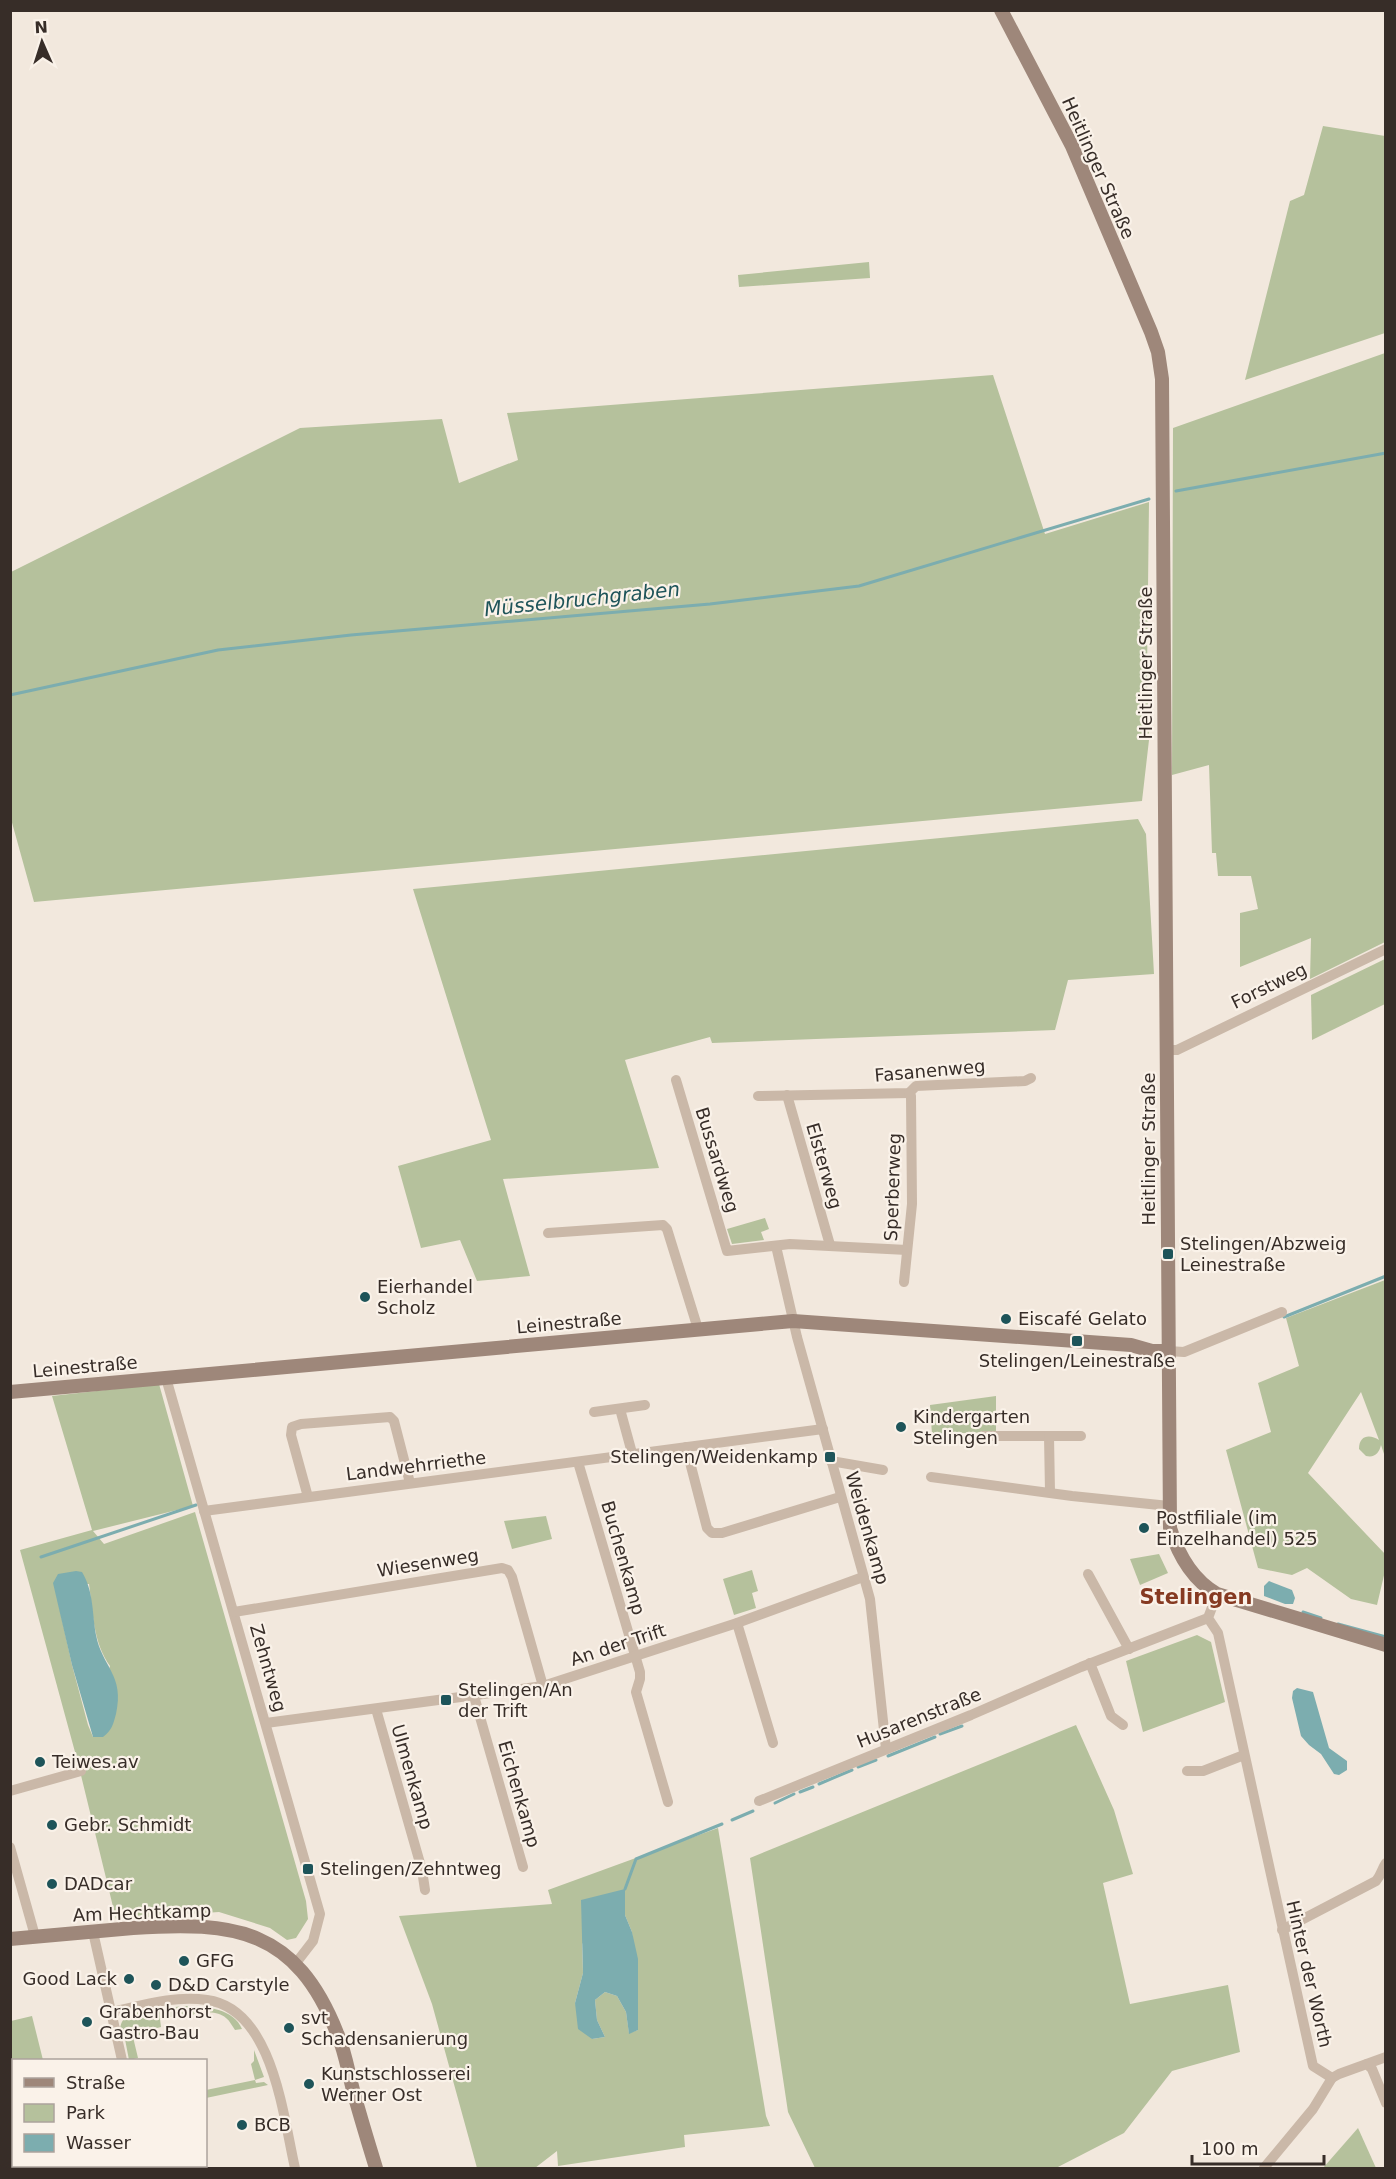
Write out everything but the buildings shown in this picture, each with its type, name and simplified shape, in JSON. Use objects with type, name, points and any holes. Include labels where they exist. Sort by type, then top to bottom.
[{"type":"street","name":"Heitlinger Straße","points":[[1001,10],[1072,146],[1158,352],[1162,379],[1168,1506],[1170,1528],[1183,1558],[1198,1580],[1217,1594]]},
{"type":"street","name":"Forstweg","points":[[1167,1050],[1177,1050],[1386,949]]},
{"type":"street","name":"Fasanenweg","points":[[758,1095],[909,1093],[916,1086],[1025,1081],[1031,1078]]},
{"type":"street","name":"Bussardweg","points":[[676,1080],[727,1251],[776,1246]]},
{"type":"street","name":"Sperberweg","points":[[904,1282],[912,1204],[911,1096],[909,1093]]},
{"type":"street","name":"Elsterweg","points":[[787,1095],[830,1245]]},
{"type":"street","points":[[548,1233],[663,1225],[667,1229],[698,1329]]},
{"type":"street","points":[[776,1246],[830,1245],[907,1250]]},
{"type":"street","name":"Weidenkamp","points":[[776,1246],[793,1321],[870,1599],[886,1749]]},
{"type":"street","points":[[1168,1347],[1184,1352],[1282,1312]]},
{"type":"street","name":"Leinestraße","points":[[10,1392],[793,1321],[1131,1345],[1152,1351],[1168,1347]]},
{"type":"street","name":"Zehntweg","points":[[166,1378],[320,1914],[313,1941],[296,1963]]},
{"type":"street","points":[[594,1412],[645,1405]]},
{"type":"street","points":[[620,1408],[632,1454]]},
{"type":"street","points":[[308,1497],[291,1431],[295,1425],[301,1424],[388,1416],[392,1418],[410,1483]]},
{"type":"street","name":"Landwehrriethe","points":[[204,1511],[824,1429]]},
{"type":"street","points":[[983,1436],[1081,1436]]},
{"type":"street","points":[[1049,1436],[1050,1492]]},
{"type":"street","points":[[686,1447],[707,1528],[712,1533],[723,1533],[840,1497]]},
{"type":"street","points":[[831,1461],[883,1470]]},
{"type":"street","name":"Buchenkamp","points":[[578,1462],[635,1656],[640,1679],[636,1692],[668,1802]]},
{"type":"street","points":[[931,1477],[1168,1506]]},
{"type":"street","name":"Wiesenweg","points":[[234,1612],[502,1568],[508,1570],[512,1576],[543,1686]]},
{"type":"street","points":[[1088,1574],[1129,1649]]},
{"type":"street","name":"An der Trift","points":[[266,1723],[543,1686],[736,1623],[863,1577]]},
{"type":"street","points":[[1208,1618],[1217,1594],[1386,1645]]},
{"type":"street","name":"Husarenstraße","points":[[759,1801],[1090,1664],[1208,1618]]},
{"type":"street","name":"Hinter der Worth","points":[[1208,1618],[1218,1634],[1313,2066],[1332,2078]]},
{"type":"street","points":[[736,1623],[773,1743]]},
{"type":"street","points":[[1090,1664],[1111,1716],[1123,1725]]},
{"type":"street","name":"Eichenkamp","points":[[474,1695],[523,1867]]},
{"type":"street","name":"Ulmenkamp","points":[[376,1709],[422,1870],[425,1890]]},
{"type":"street","points":[[1187,1771],[1203,1772],[1244,1755]]},
{"type":"street","points":[[10,1791],[81,1771]]},
{"type":"street","points":[[10,1847],[35,1936]]},
{"type":"street","points":[[1282,1930],[1384,1876],[1383,1867],[1386,1863]]},
{"type":"street","name":"Am Hechtkamp","points":[[10,1939],[171,1926],[222,1928],[258,1938],[296,1963],[316,1989],[338,2034],[376,2169]]},
{"type":"street","points":[[93,1932],[122,2059]]},
{"type":"street","points":[[112,2012],[172,2000],[190,1999],[219,2002],[238,2013],[249,2024],[270,2067],[295,2169]]},
{"type":"street","points":[[1264,2169],[1313,2109],[1332,2078],[1386,2057]]},
{"type":"street","points":[[1367,2064],[1372,2069],[1386,2103]]},
{"type":"green space","points":[[1323,126],[1385,136],[1385,333],[1245,380],[1290,201],[1304,195]]},
{"type":"green space","points":[[869,262],[870,278],[739,287],[738,275]]},
{"type":"green space","points":[[1385,353],[1385,942],[1310,979],[1311,938],[1240,967],[1240,913],[1258,909],[1251,876],[1218,876],[1216,853],[1212,853],[1209,765],[1172,775],[1173,428]]},
{"type":"green space","points":[[993,375],[1045,534],[1149,502],[1147,674],[1149,740],[1142,801],[34,902],[11,819],[11,572],[300,428],[442,419],[459,483],[518,460],[507,413]]},
{"type":"green space","points":[[1138,819],[1146,834],[1154,974],[1068,980],[1055,1030],[712,1043],[710,1037],[625,1060],[659,1168],[503,1179],[530,1276],[477,1281],[460,1240],[421,1248],[398,1166],[491,1140],[413,889]]},
{"type":"green space","points":[[1385,959],[1385,1004],[1312,1040],[1311,995]]},
{"type":"green space","points":[[765,1218],[769,1229],[761,1232],[764,1240],[732,1244],[727,1229]]},
{"type":"green space","points":[[1385,1280],[1385,1457],[1381,1445],[1374,1456],[1366,1456],[1359,1449],[1363,1438],[1372,1437],[1379,1440],[1361,1392],[1308,1473],[1385,1554],[1385,1571],[1377,1605],[1351,1599],[1307,1568],[1292,1575],[1258,1568],[1226,1450],[1271,1432],[1258,1383],[1299,1366],[1286,1318]]},
{"type":"green space","points":[[159,1384],[193,1506],[93,1531],[104,1544],[195,1512],[306,1901],[308,1919],[296,1938],[287,1940],[270,1928],[219,1912],[116,1919],[78,1763],[20,1550],[92,1530],[52,1396]],"holes":[[[54,1583],[89,1584],[97,1637],[110,1666],[93,1737],[72,1665]]]},
{"type":"green space","points":[[996,1396],[996,1432],[932,1434],[930,1405]]},
{"type":"green space","points":[[546,1516],[552,1539],[512,1549],[504,1521]]},
{"type":"green space","points":[[1159,1554],[1168,1573],[1140,1585],[1130,1559]]},
{"type":"green space","points":[[752,1570],[758,1591],[752,1593],[756,1608],[734,1615],[723,1579]]},
{"type":"green space","points":[[1197,1635],[1211,1642],[1225,1702],[1143,1732],[1126,1661]]},
{"type":"green space","points":[[1076,1725],[1114,1810],[1133,1874],[1103,1883],[1130,2004],[1228,1985],[1240,2052],[1172,2071],[1124,2133],[1056,2168],[815,2168],[788,2112],[750,1858]]},
{"type":"green space","points":[[718,1828],[766,2116],[770,2126],[684,2135],[685,2147],[558,2166],[557,2151],[535,2168],[477,2168],[432,2004],[399,1916],[552,1904],[548,1890]],"holes":[[[625,1889],[625,1915],[632,1932],[638,2030],[629,2033],[626,2012],[617,1996],[605,1992],[595,2000],[597,2020],[605,2037],[592,2039],[575,2003],[583,1973],[582,1944]]]},
{"type":"green space","points":[[187,2006],[219,2010],[233,2017],[242,2029],[235,2030],[226,2018],[218,2013],[188,2016],[187,2014],[160,2019],[161,2027],[153,2029],[153,2032],[133,2037],[138,2058],[129,2059],[124,2034],[120,2034],[121,2023],[130,2015]]},
{"type":"green space","points":[[32,2016],[43,2059],[12,2059],[11,2107],[11,2021]]},
{"type":"green space","points":[[254,2050],[264,2077],[255,2080],[251,2064],[254,2061]]},
{"type":"green space","points":[[255,2080],[256,2083],[264,2082],[268,2085],[207,2098],[207,2090]]},
{"type":"green space","points":[[1358,2128],[1376,2168],[1323,2168]]},
{"type":"water","points":[[82,1572],[89,1587],[99,1646],[118,1690],[114,1721],[110,1730],[103,1737],[93,1737],[72,1665],[53,1583],[58,1574]]},
{"type":"water","points":[[1269,1581],[1292,1590],[1295,1598],[1293,1604],[1285,1604],[1264,1596],[1264,1586]]},
{"type":"water","points":[[1297,1688],[1313,1692],[1329,1748],[1347,1761],[1347,1770],[1339,1775],[1334,1774],[1321,1754],[1301,1736],[1292,1698],[1293,1691]]},
{"type":"water","points":[[625,1889],[625,1915],[632,1932],[638,1959],[638,2030],[629,2034],[626,2012],[617,1996],[605,1992],[595,2000],[597,2020],[605,2037],[592,2039],[578,2029],[575,2003],[583,1973],[581,1900]]},
{"type":"waterway","name":"Müsselbruchgraben","points":[[1176,491],[1386,453]]},
{"type":"waterway","name":"Müsselbruchgraben","points":[[10,695],[218,650],[351,635],[710,604],[859,586],[1149,499]]},
{"type":"waterway","points":[[1284,1317],[1386,1276]]},
{"type":"waterway","points":[[41,1557],[196,1505]]},
{"type":"waterway","points":[[1303,1612],[1321,1618]]},
{"type":"waterway","points":[[1338,1624],[1386,1637]]},
{"type":"waterway","points":[[940,1734],[962,1726]]},
{"type":"waterway","points":[[888,1756],[935,1737]]},
{"type":"waterway","points":[[858,1767],[876,1760]]},
{"type":"waterway","points":[[819,1784],[852,1770]]},
{"type":"waterway","points":[[800,1792],[813,1787]]},
{"type":"waterway","points":[[775,1803],[794,1794]]},
{"type":"waterway","points":[[732,1820],[753,1811]]},
{"type":"waterway","points":[[625,1889],[636,1859],[722,1824]]},
{"type":"place","name":"Stelingen/Abzweig Leinestraße","points":[[1168,1254]]},
{"type":"place","name":"Eierhandel Scholz","points":[[365,1297]]},
{"type":"place","name":"Eiscafé Gelato","points":[[1006,1319]]},
{"type":"place","name":"Stelingen/Leinestraße","points":[[1077,1341]]},
{"type":"place","name":"Kindergarten Stelingen","points":[[901,1427]]},
{"type":"place","name":"Stelingen/Weidenkamp","points":[[830,1457]]},
{"type":"place","name":"Postfiliale (im Einzelhandel) 525","points":[[1144,1528]]},
{"type":"place","name":"Stelingen/An der Trift","points":[[446,1700]]},
{"type":"place","name":"Teiwes.av","points":[[40,1762]]},
{"type":"place","name":"Gebr. Schmidt","points":[[52,1825]]},
{"type":"place","name":"Stelingen/Zehntweg","points":[[308,1869]]},
{"type":"place","name":"DADcar","points":[[52,1884]]},
{"type":"place","name":"GFG","points":[[184,1961]]},
{"type":"place","name":"Good Lack","points":[[129,1979]]},
{"type":"place","name":"D&D Carstyle","points":[[156,1985]]},
{"type":"place","name":"Grabenhorst Gastro-Bau","points":[[87,2022]]},
{"type":"place","name":"svt Schadensanierung","points":[[289,2028]]},
{"type":"place","name":"Kunstschlosserei Werner Ost","points":[[309,2084]]},
{"type":"place","name":"BCB","points":[[242,2125]]},
{"type":"district","name":"Stelingen","points":[[1196,1597]]}]
